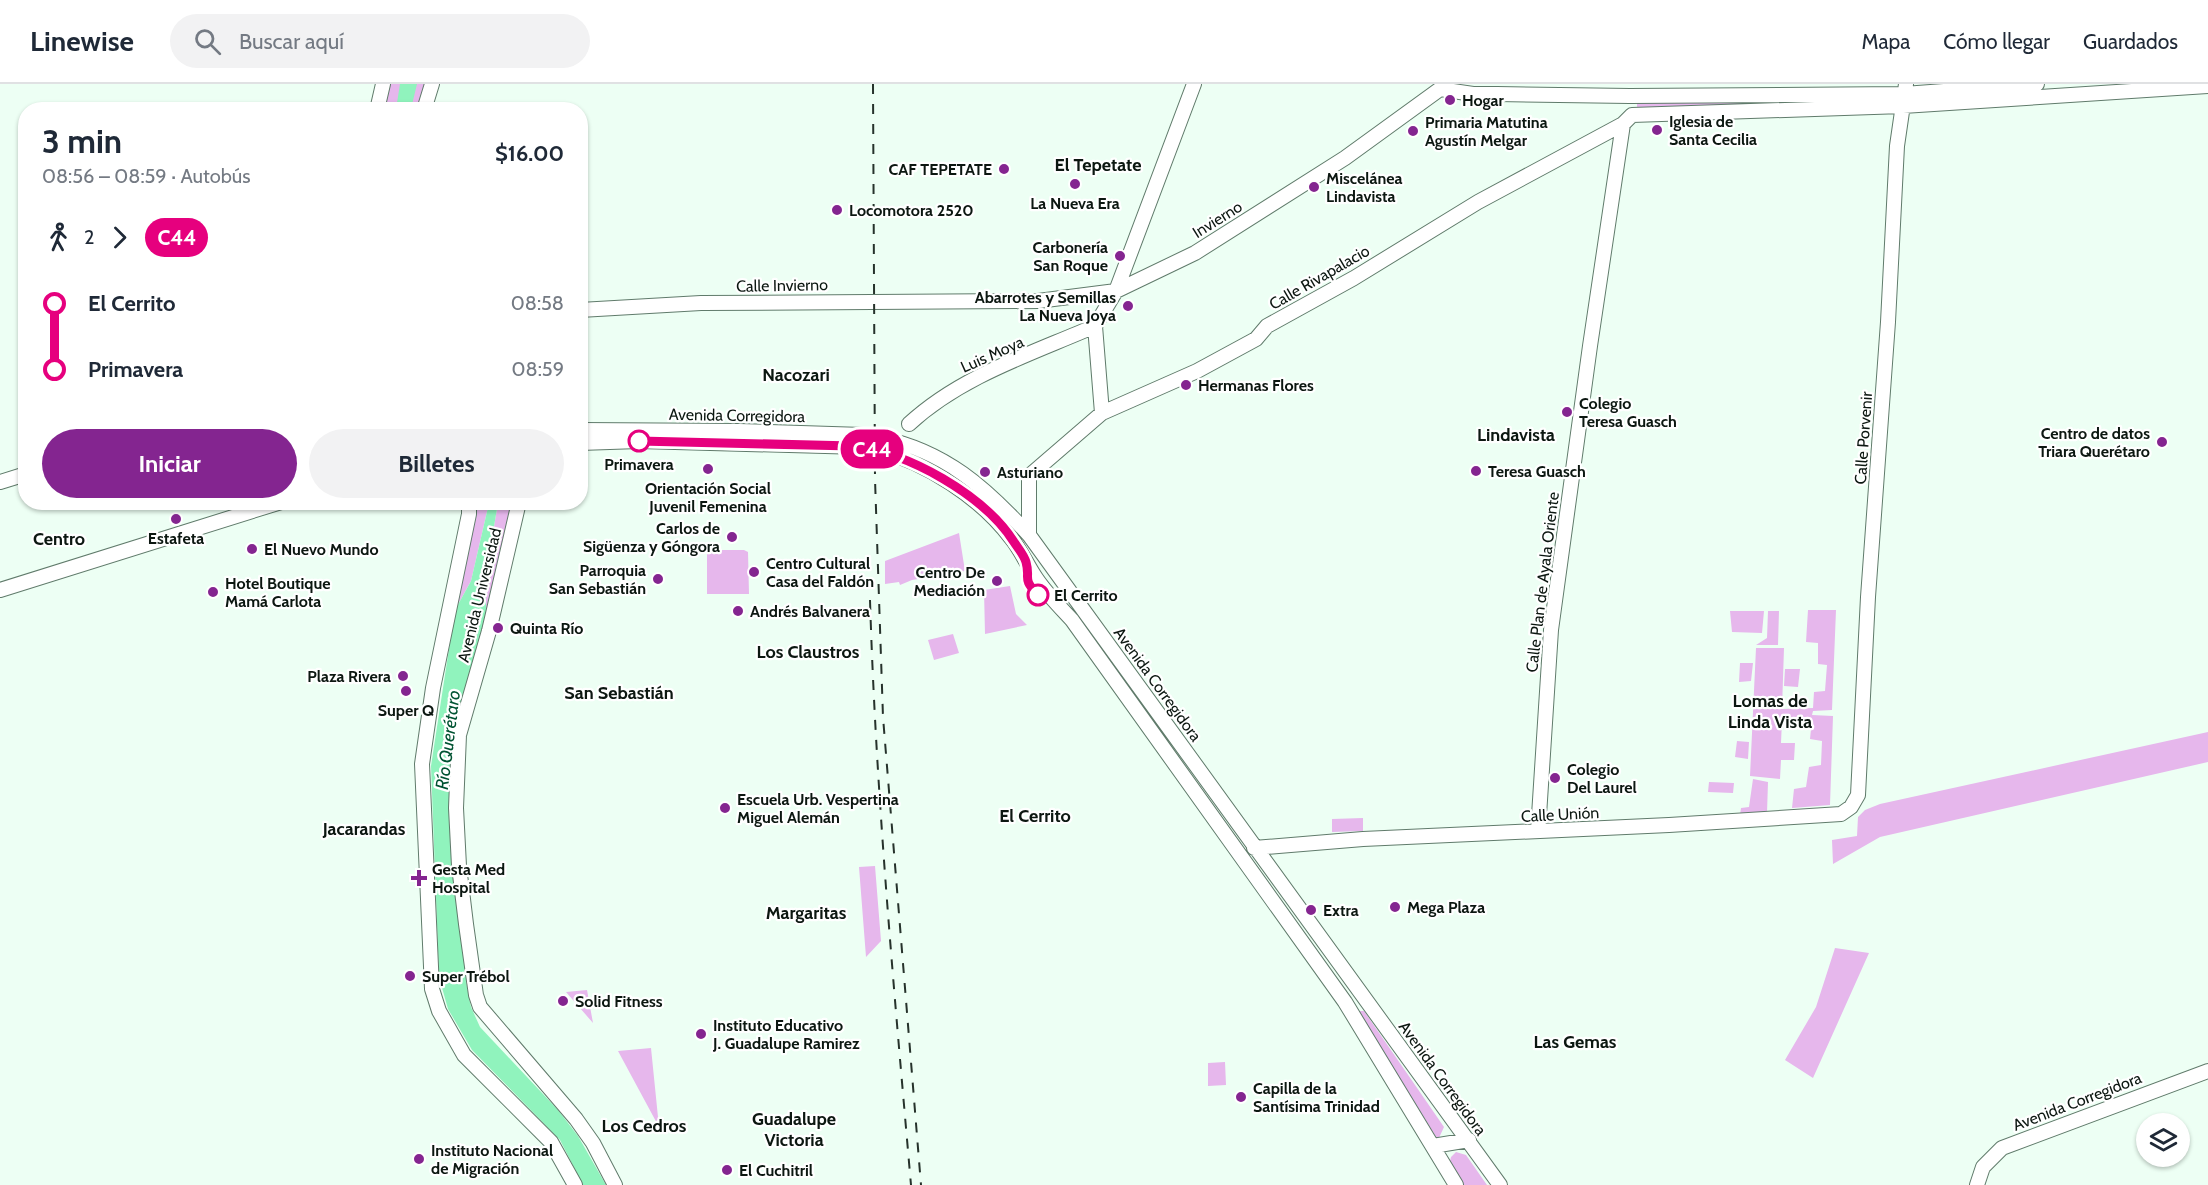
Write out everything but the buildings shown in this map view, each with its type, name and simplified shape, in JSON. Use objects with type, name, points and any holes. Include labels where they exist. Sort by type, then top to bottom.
[{"type":"street","points":[[379,102],[383,84]]},
{"type":"street","points":[[426,102],[432,84]]},
{"type":"street","points":[[1102,413],[1095,326],[1116,291],[1194,84]]},
{"type":"street","points":[[1628,120],[1821,101],[2037,84]]},
{"type":"street","points":[[1904,95],[2208,86]]},
{"type":"street","points":[[1448,88],[1473,94],[1630,96],[1774,89],[1821,101]]},
{"type":"street","name":"Invierno","points":[[983,302],[1038,301],[1116,291],[1195,253],[1345,158],[1448,88]]},
{"type":"street","name":"Calle Porvenir","points":[[1858,795],[1868,597],[1897,146],[1904,95]]},
{"type":"street","name":"Calle Plan de Ayala Oriente","points":[[1538,831],[1551,630],[1591,334],[1628,120],[1630,96]]},
{"type":"street","name":"Calle Rivapalacio","points":[[1029,535],[1029,476],[1102,413],[1197,371],[1256,339],[1267,326],[1354,278],[1478,202],[1628,120]]},
{"type":"street","name":"Calle Invierno","points":[[588,309],[736,302],[983,302]]},
{"type":"street","name":"Luis Moya","points":[[909,424],[929,406],[964,384],[1095,326]]},
{"type":"street","name":"Avenida Corregidora","points":[[588,430],[853,440],[918,448],[949,465],[997,500],[1029,535],[1055,570],[1500,1185]]},
{"type":"street","name":"Avenida Corregidora","points":[[588,443],[853,440]]},
{"type":"street","name":"Avenida Corregidora","points":[[883,445],[973,498],[993,516],[1013,540],[1037,580],[1078,629],[1346,1002],[1456,1185]]},
{"type":"street","points":[[0,482],[18,476]]},
{"type":"street","points":[[0,590],[255,510]]},
{"type":"street","name":"Avenida Universidad","points":[[469,510],[433,688],[422,764],[432,989],[439,1011],[464,1055],[550,1142],[575,1185]]},
{"type":"street","name":"Avenida Universidad","points":[[517,510],[486,642],[459,735],[456,808],[465,924],[476,995],[480,1007],[576,1119],[615,1185]]},
{"type":"street","points":[[1037,580],[1047,569],[1055,570]]},
{"type":"street","name":"Calle Unión","points":[[1254,848],[1363,839],[1669,825],[1841,814],[1851,807],[1858,795]]},
{"type":"street","name":"Avenida Corregidora","points":[[1977,1185],[1983,1167],[2002,1148],[2208,1071]]},
{"type":"street","points":[[1433,1146],[1469,1140]]},
{"type":"shaded area","points":[[388,84],[425,84],[421,102],[384,102]]},
{"type":"shaded area","points":[[1819,97],[1820,106],[1637,110],[1637,101]]},
{"type":"shaded area","points":[[468,510],[487,510],[471,581],[455,610]]},
{"type":"shaded area","points":[[497,510],[517,510],[486,613],[486,573]]},
{"type":"shaded area","points":[[959,533],[965,571],[912,580],[900,585],[899,582],[885,584],[885,561]]},
{"type":"shaded area","points":[[707,550],[744,550],[748,552],[749,594],[707,594]]},
{"type":"shaded area","points":[[1010,586],[1016,614],[1027,625],[985,634],[984,590]]},
{"type":"shaded area","points":[[1808,610],[1836,610],[1832,710],[1813,711],[1812,715],[1833,716],[1830,805],[1792,808],[1794,789],[1806,787],[1809,767],[1821,765],[1822,741],[1810,739],[1812,719],[1782,720],[1781,743],[1795,743],[1794,760],[1781,760],[1780,779],[1750,776],[1756,648],[1784,648],[1782,709],[1813,708],[1814,692],[1825,691],[1827,665],[1818,664],[1818,643],[1806,642]]},
{"type":"shaded area","points":[[1730,611],[1764,611],[1762,633],[1732,632]]},
{"type":"shaded area","points":[[1768,611],[1779,611],[1778,645],[1756,645],[1767,638]]},
{"type":"shaded area","points":[[953,634],[959,653],[934,660],[928,640]]},
{"type":"shaded area","points":[[1740,663],[1753,663],[1751,681],[1739,682]]},
{"type":"shaded area","points":[[1785,669],[1800,669],[1798,687],[1784,686]]},
{"type":"shaded area","points":[[2208,732],[2208,762],[1880,837],[1833,864],[1832,840],[1857,836],[1858,817],[1865,810],[1880,804]]},
{"type":"shaded area","points":[[1737,741],[1749,742],[1748,759],[1735,757]]},
{"type":"shaded area","points":[[1753,779],[1768,782],[1767,813],[1740,815],[1741,808],[1749,807]]},
{"type":"shaded area","points":[[1709,782],[1734,783],[1733,793],[1708,792]]},
{"type":"shaded area","points":[[1363,818],[1363,831],[1332,832],[1332,819]]},
{"type":"shaded area","points":[[875,866],[881,941],[866,957],[859,867]]},
{"type":"shaded area","points":[[1835,948],[1869,953],[1813,1078],[1785,1060],[1816,1007]]},
{"type":"shaded area","points":[[587,990],[593,1023],[566,992]]},
{"type":"shaded area","points":[[1357,1011],[1364,1011],[1444,1127],[1438,1140]]},
{"type":"shaded area","points":[[651,1048],[659,1127],[618,1051]]},
{"type":"shaded area","points":[[1225,1062],[1226,1085],[1208,1086],[1208,1063]]},
{"type":"shaded area","points":[[1456,1152],[1466,1155],[1487,1185],[1461,1185],[1449,1165],[1451,1157]]},
{"type":"water","points":[[400,84],[417,84],[413,102],[397,102]]},
{"type":"water","name":"Río Querétaro","points":[[487,510],[497,510],[486,573],[486,613],[454,734],[455,884],[471,1007],[480,1027],[558,1110],[578,1136],[606,1185],[583,1185],[560,1140],[472,1050],[448,1009],[439,977],[431,766],[455,610],[471,581]]},
{"type":"railway","points":[[873,84],[875,479],[883,717],[921,1185]]},
{"type":"railway","points":[[870,600],[881,819],[911,1185]]},
{"type":"bus line","name":"C44","points":[[639,441],[853,446],[872,448],[902,457],[973,498],[993,516],[1013,540],[1026,562],[1026,582],[1038,595]]},
{"type":"place","name":"Hogar","points":[[1450,100]]},
{"type":"place","name":"Iglesia de Santa Cecilia","points":[[1657,130]]},
{"type":"place","name":"Primaria Matutina Agustín Melgar","points":[[1413,131]]},
{"type":"place","name":"CAF TEPETATE","points":[[1004,169]]},
{"type":"place","name":"La Nueva Era","points":[[1075,184]]},
{"type":"place","name":"Miscelánea Lindavista","points":[[1314,187]]},
{"type":"place","name":"Locomotora 2520","points":[[837,210]]},
{"type":"place","name":"Carbonería San Roque","points":[[1120,256]]},
{"type":"place","name":"Abarrotes y Semillas La Nueva Joya","points":[[1128,306]]},
{"type":"place","name":"Hermanas Flores","points":[[1186,385]]},
{"type":"place","name":"Colegio Teresa Guasch","points":[[1567,412]]},
{"type":"place","name":"Primavera","points":[[639,441]]},
{"type":"place","name":"Centro de datos Triara Querétaro","points":[[2162,442]]},
{"type":"place","name":"Orientación Social Juvenil Femenina","points":[[708,469]]},
{"type":"place","name":"Teresa Guasch","points":[[1476,471]]},
{"type":"place","name":"Asturiano","points":[[985,472]]},
{"type":"place","name":"Estafeta","points":[[176,519]]},
{"type":"place","name":"Carlos de Sigüenza y Góngora","points":[[732,537]]},
{"type":"place","name":"El Nuevo Mundo","points":[[252,549]]},
{"type":"place","name":"Centro Cultural Casa del Faldón","points":[[754,572]]},
{"type":"place","name":"Parroquia San Sebastián","points":[[658,579]]},
{"type":"place","name":"Centro De Mediación","points":[[997,581]]},
{"type":"place","name":"Hotel Boutique Mamá Carlota","points":[[213,592]]},
{"type":"place","name":"El Cerrito","points":[[1038,595]]},
{"type":"place","name":"Andrés Balvanera","points":[[738,611]]},
{"type":"place","name":"Quinta Río","points":[[498,628]]},
{"type":"place","name":"Plaza Rivera","points":[[403,676]]},
{"type":"place","name":"Super Q","points":[[406,691]]},
{"type":"place","name":"Colegio Del Laurel","points":[[1555,778]]},
{"type":"place","name":"Escuela Urb. Vespertina Miguel Alemán","points":[[725,808]]},
{"type":"place","name":"Gesta Med Hospital","points":[[419,878]]},
{"type":"place","name":"Mega Plaza","points":[[1395,907]]},
{"type":"place","name":"Extra","points":[[1311,910]]},
{"type":"place","name":"Super Trébol","points":[[410,976]]},
{"type":"place","name":"Solid Fitness","points":[[563,1001]]},
{"type":"place","name":"Instituto Educativo J. Guadalupe Ramirez","points":[[701,1034]]},
{"type":"place","name":"Capilla de la Santísima Trinidad","points":[[1241,1097]]},
{"type":"place","name":"Instituto Nacional de Migración","points":[[419,1159]]},
{"type":"place","name":"El Cuchitril","points":[[727,1170]]},
{"type":"district","name":"El Tepetate","points":[[1098,165]]},
{"type":"district","name":"Nacozari","points":[[796,375]]},
{"type":"district","name":"Lindavista","points":[[1516,435]]},
{"type":"district","name":"Centro","points":[[59,539]]},
{"type":"district","name":"Los Claustros","points":[[808,652]]},
{"type":"district","name":"San Sebastián","points":[[619,693]]},
{"type":"district","name":"Lomas de Linda Vista","points":[[1770,711]]},
{"type":"district","name":"El Cerrito","points":[[1035,816]]},
{"type":"district","name":"Jacarandas","points":[[364,829]]},
{"type":"district","name":"Margaritas","points":[[806,913]]},
{"type":"district","name":"Las Gemas","points":[[1575,1042]]},
{"type":"district","name":"Los Cedros","points":[[644,1126]]},
{"type":"district","name":"Guadalupe Victoria","points":[[794,1129]]}]
